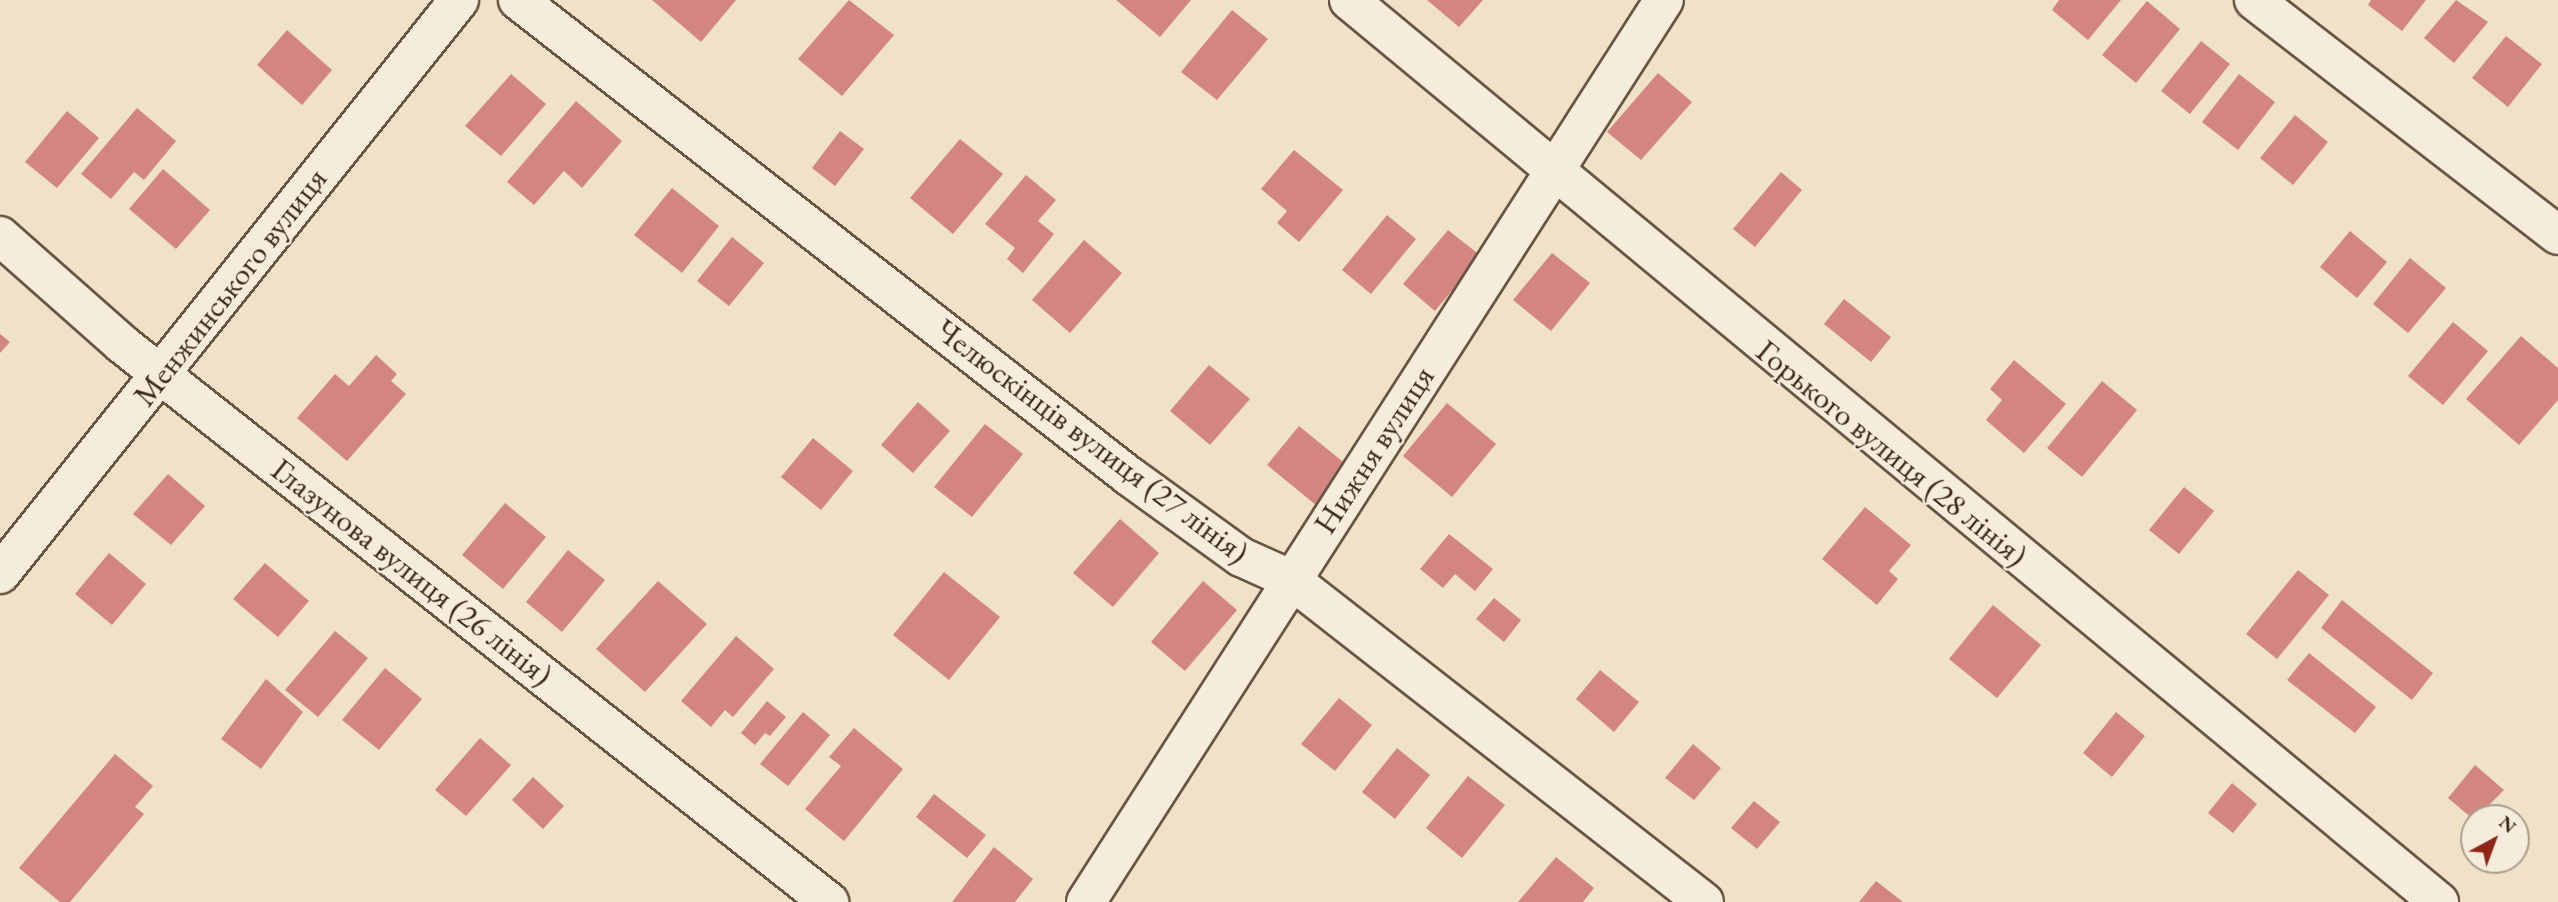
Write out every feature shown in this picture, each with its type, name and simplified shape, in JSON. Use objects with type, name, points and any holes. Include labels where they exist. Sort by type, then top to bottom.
[{"type":"street","name":"Менжинського вулиця","points":[[0,574],[162,375],[458,0]]},
{"type":"street","name":"Челюскінців вулиця (27 лiнiя)","points":[[517,0],[1129,476],[1241,558],[1290,579],[1704,902]]},
{"type":"street","name":"Горького вулиця (28 лiнiя)","points":[[1349,0],[2439,902]]},
{"type":"street","name":"Нижня вулиця","points":[[1086,902],[1290,579],[1556,172],[1664,0]]},
{"type":"street","points":[[2254,0],[2558,235]]},
{"type":"street","name":"Глазунова вулиця (26 лiнiя)","points":[[0,236],[162,375],[828,902]]},
{"type":"building","points":[[652,0],[736,0],[701,42]]},
{"type":"building","points":[[849,0],[894,35],[842,96],[798,59]]},
{"type":"building","points":[[1116,0],[1191,0],[1160,37]]},
{"type":"building","points":[[1427,0],[1483,0],[1459,27]]},
{"type":"building","points":[[2059,0],[2121,0],[2088,40],[2052,10]]},
{"type":"building","points":[[2371,0],[2426,0],[2402,31],[2368,5]]},
{"type":"building","points":[[2456,0],[2488,22],[2454,63],[2424,38]]},
{"type":"building","points":[[2147,1],[2180,29],[2136,83],[2102,55]]},
{"type":"building","points":[[1232,10],[1268,39],[1217,100],[1181,72]]},
{"type":"building","points":[[287,30],[332,70],[302,105],[257,65]]},
{"type":"building","points":[[2506,36],[2542,64],[2508,107],[2472,78]]},
{"type":"building","points":[[2201,41],[2230,64],[2190,114],[2161,91]]},
{"type":"building","points":[[1658,73],[1692,102],[1641,160],[1607,132]]},
{"type":"building","points":[[511,74],[546,104],[501,156],[465,126]]},
{"type":"building","points":[[2239,74],[2275,102],[2238,150],[2202,122]]},
{"type":"building","points":[[576,101],[622,141],[582,188],[564,171],[534,205],[507,182]]},
{"type":"building","points":[[137,108],[176,141],[144,180],[134,172],[111,199],[81,174]]},
{"type":"building","points":[[67,111],[99,138],[57,188],[25,162]]},
{"type":"building","points":[[2295,115],[2328,142],[2293,185],[2260,158]]},
{"type":"building","points":[[840,131],[864,149],[835,186],[812,168]]},
{"type":"building","points":[[960,139],[1003,174],[953,234],[910,198]]},
{"type":"building","points":[[1294,150],[1343,190],[1299,242],[1277,223],[1287,211],[1261,189]]},
{"type":"building","points":[[163,169],[210,210],[176,249],[129,209]]},
{"type":"building","points":[[1781,172],[1802,190],[1755,247],[1733,229]]},
{"type":"building","points":[[1026,175],[1056,200],[1038,221],[1054,234],[1023,273],[1007,259],[1015,248],[985,224]]},
{"type":"building","points":[[672,188],[719,226],[682,273],[634,235]]},
{"type":"building","points":[[1387,215],[1416,239],[1371,294],[1342,270]]},
{"type":"building","points":[[1448,230],[1481,256],[1435,311],[1403,284]]},
{"type":"building","points":[[2350,231],[2387,262],[2357,298],[2320,267]]},
{"type":"building","points":[[732,237],[764,263],[729,306],[697,281]]},
{"type":"building","points":[[1084,240],[1122,273],[1070,333],[1032,300]]},
{"type":"building","points":[[1552,253],[1590,283],[1551,331],[1513,300]]},
{"type":"building","points":[[2410,258],[2446,288],[2408,333],[2373,304]]},
{"type":"building","points":[[1844,299],[1891,337],[1871,362],[1824,324]]},
{"type":"building","points":[[2453,322],[2488,351],[2443,405],[2408,376]]},
{"type":"building","points":[[0,334],[10,342],[0,353]]},
{"type":"building","points":[[2521,336],[2558,368],[2558,400],[2519,445],[2466,399]]},
{"type":"building","points":[[376,355],[397,374],[391,381],[406,394],[347,461],[297,418],[335,374],[349,386]]},
{"type":"building","points":[[2014,360],[2066,404],[2024,453],[1986,420],[2002,400],[1990,389]]},
{"type":"building","points":[[1209,365],[1250,399],[1210,445],[1170,411]]},
{"type":"building","points":[[2102,381],[2137,410],[2082,477],[2047,448]]},
{"type":"building","points":[[918,402],[950,431],[913,473],[881,445]]},
{"type":"building","points":[[1447,403],[1496,444],[1452,497],[1403,456]]},
{"type":"building","points":[[985,424],[1023,454],[972,517],[934,487]]},
{"type":"building","points":[[1299,426],[1348,466],[1316,505],[1267,465]]},
{"type":"building","points":[[813,438],[853,471],[821,510],[781,477]]},
{"type":"building","points":[[168,474],[205,506],[171,545],[133,514]]},
{"type":"building","points":[[2184,487],[2214,511],[2179,554],[2149,530]]},
{"type":"building","points":[[505,503],[546,537],[503,589],[462,555]]},
{"type":"building","points":[[1865,507],[1911,545],[1889,571],[1898,579],[1877,605],[1822,559]]},
{"type":"building","points":[[1120,519],[1159,553],[1113,607],[1073,573]]},
{"type":"building","points":[[1449,534],[1493,569],[1475,591],[1455,574],[1443,588],[1420,569]]},
{"type":"building","points":[[568,550],[605,580],[562,632],[526,602]]},
{"type":"building","points":[[109,553],[146,584],[112,625],[75,594]]},
{"type":"building","points":[[265,563],[309,601],[278,637],[233,599]]},
{"type":"building","points":[[2298,570],[2329,595],[2277,659],[2246,634]]},
{"type":"building","points":[[944,572],[1000,617],[949,680],[893,635]]},
{"type":"building","points":[[658,581],[707,624],[645,692],[596,649]]},
{"type":"building","points":[[1203,581],[1237,610],[1185,671],[1151,642]]},
{"type":"building","points":[[1494,598],[1521,620],[1504,642],[1476,619]]},
{"type":"building","points":[[2342,600],[2433,673],[2412,700],[2321,628]]},
{"type":"building","points":[[1993,605],[2041,645],[1997,698],[1949,659]]},
{"type":"building","points":[[335,631],[368,658],[318,717],[285,690]]},
{"type":"building","points":[[736,636],[774,669],[733,717],[725,710],[711,727],[681,701]]},
{"type":"building","points":[[2309,653],[2376,707],[2355,733],[2287,680]]},
{"type":"building","points":[[385,668],[422,699],[379,750],[342,720]]},
{"type":"building","points":[[1600,670],[1639,702],[1614,732],[1576,699]]},
{"type":"building","points":[[266,679],[303,712],[261,769],[221,739]]},
{"type":"building","points":[[1339,698],[1372,725],[1335,771],[1301,744]]},
{"type":"building","points":[[767,701],[786,717],[770,736],[765,733],[755,745],[741,733]]},
{"type":"building","points":[[803,712],[830,735],[788,786],[760,764]]},
{"type":"building","points":[[2116,712],[2145,736],[2112,777],[2083,753]]},
{"type":"building","points":[[854,728],[903,769],[844,841],[805,809],[841,766],[829,757]]},
{"type":"building","points":[[480,738],[511,765],[466,816],[435,790]]},
{"type":"building","points":[[1693,744],[1721,768],[1694,800],[1665,778]]},
{"type":"building","points":[[1397,748],[1430,775],[1395,819],[1362,792]]},
{"type":"building","points":[[115,754],[153,786],[135,807],[144,814],[70,902],[60,902],[19,868]]},
{"type":"building","points":[[2475,765],[2504,790],[2490,804],[2460,804],[2460,808],[2448,798]]},
{"type":"building","points":[[1468,776],[1505,805],[1462,858],[1426,828]]},
{"type":"building","points":[[533,777],[564,806],[543,829],[512,800]]},
{"type":"building","points":[[2232,783],[2257,804],[2233,833],[2208,813]]},
{"type":"building","points":[[934,794],[986,835],[967,858],[916,817]]},
{"type":"building","points":[[1754,801],[1780,822],[1757,849],[1731,828]]},
{"type":"building","points":[[994,847],[1033,879],[1015,902],[952,902]]},
{"type":"building","points":[[1556,857],[1594,888],[1583,902],[1518,902]]},
{"type":"building","points":[[1876,881],[1903,902],[1859,902]]}]
